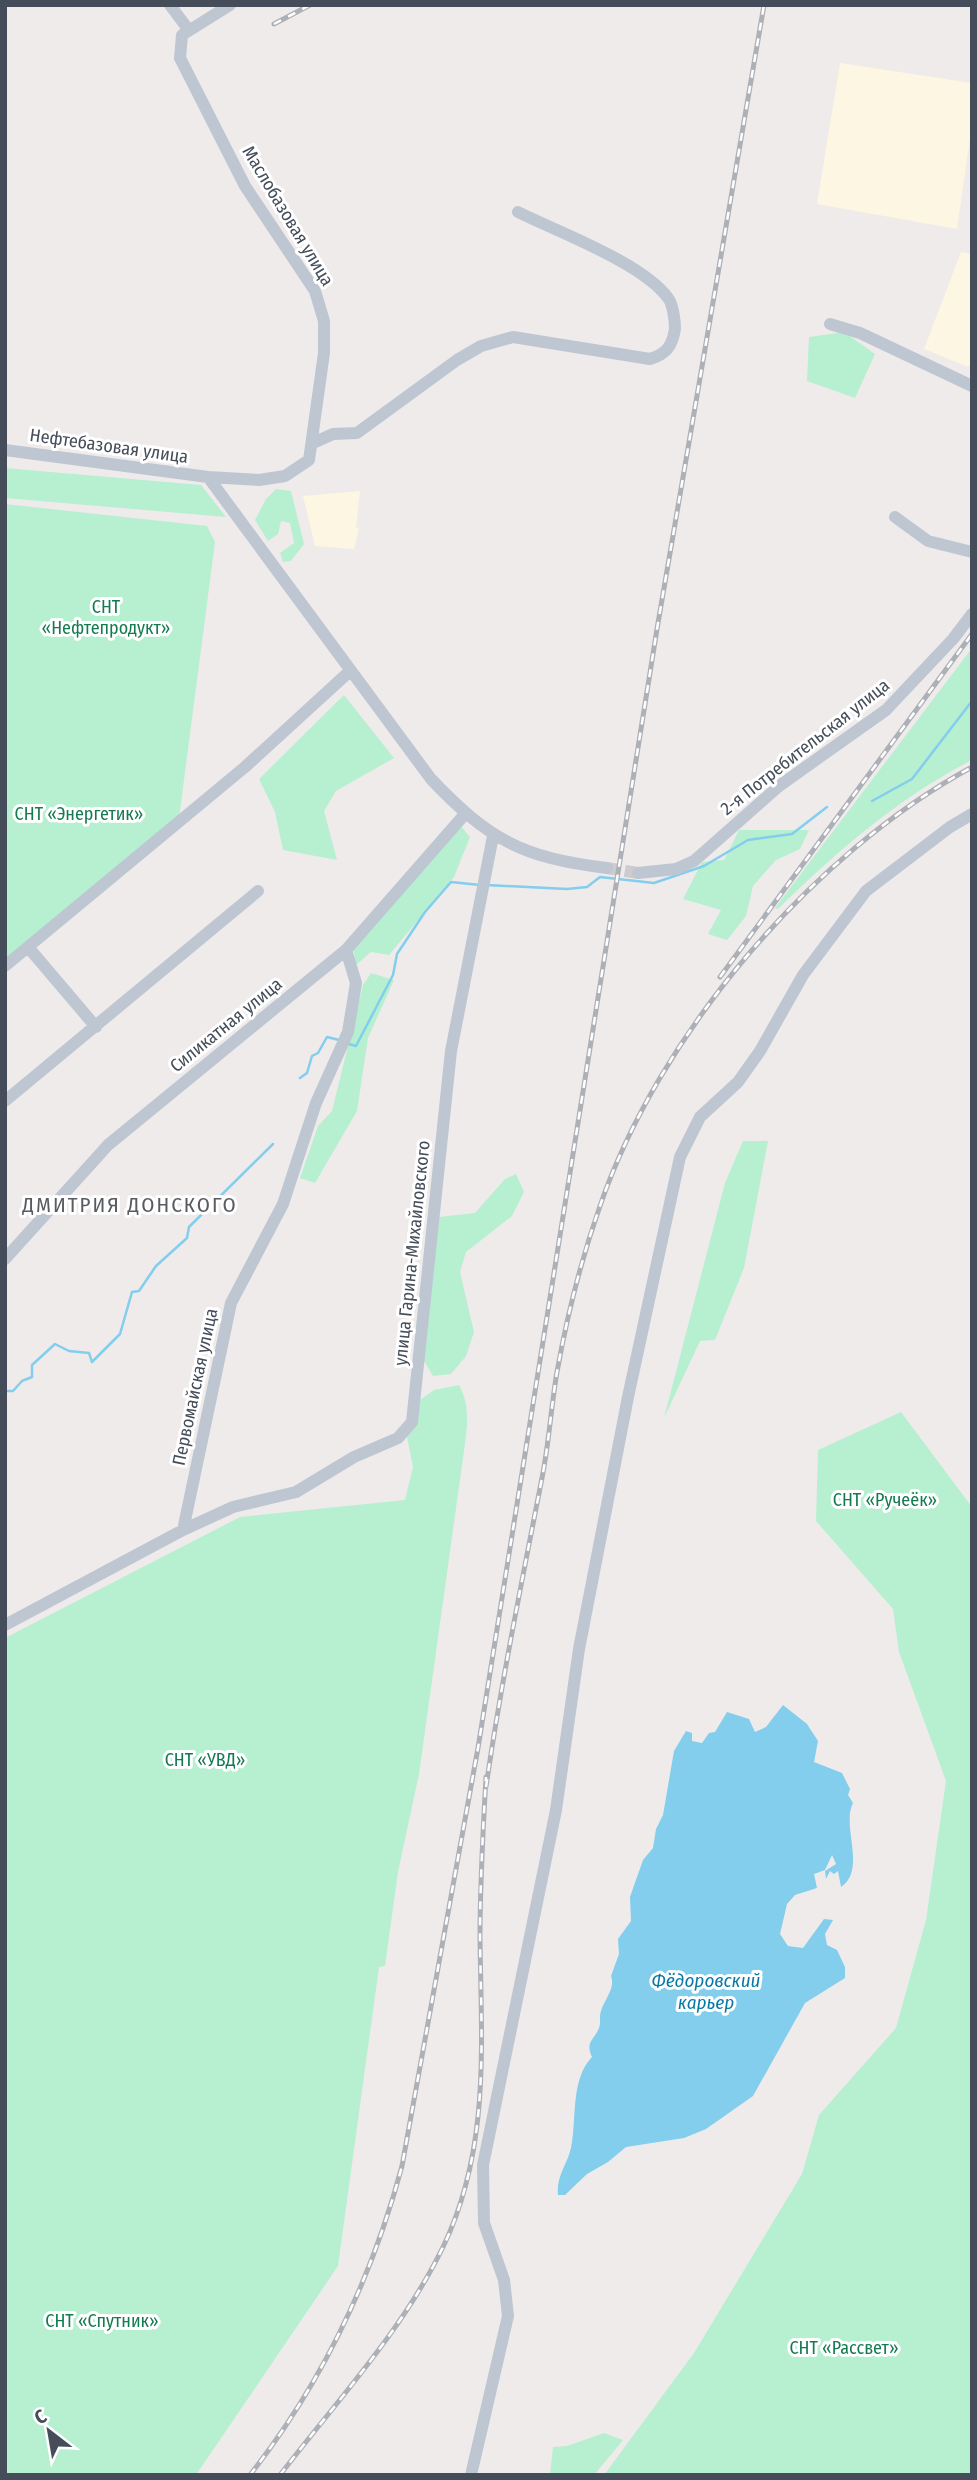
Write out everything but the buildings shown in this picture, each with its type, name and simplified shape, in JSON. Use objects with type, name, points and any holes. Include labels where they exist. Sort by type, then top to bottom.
[{"type":"street","points":[[170,5],[188,29],[230,5]]},
{"type":"street","name":"Маслобазовая улица","points":[[188,29],[182,35],[179,45],[180,58],[246,186],[315,291],[322,308],[324,353],[313,443],[306,464],[285,477],[259,480],[208,477]]},
{"type":"street","points":[[313,443],[333,434],[357,433],[457,360],[481,346],[513,337],[650,359],[665,354],[672,344],[675,326],[670,299],[643,273],[518,212]]},
{"type":"street","points":[[830,324],[860,333],[972,386]]},
{"type":"street","name":"Нефтебазовая улица","points":[[5,450],[208,477]]},
{"type":"street","points":[[208,477],[431,779],[465,814],[493,836],[550,858],[607,868]]},
{"type":"street","points":[[895,517],[928,541],[972,552]]},
{"type":"street","name":"2-я Потребительская улица","points":[[638,873],[676,869],[694,861],[769,794],[886,710],[953,639],[972,614]]},
{"type":"street","points":[[5,966],[246,767],[350,671]]},
{"type":"street","name":"Силикатная улица","points":[[5,1259],[108,1145],[346,950],[465,814]]},
{"type":"street","points":[[471,2475],[508,2316],[504,2280],[484,2223],[481,2193],[483,2165],[556,1810],[579,1649],[625,1410],[680,1157],[700,1117],[738,1082],[760,1051],[803,975],[866,891],[950,827],[972,814]]},
{"type":"street","name":"улица Гарина-Михайловского","points":[[183,1530],[233,1507],[296,1492],[354,1457],[398,1438],[412,1422],[451,1051],[493,836]]},
{"type":"street","points":[[5,1101],[258,891]]},
{"type":"street","points":[[28,947],[96,1027]]},
{"type":"street","name":"Первомайская улица","points":[[183,1530],[231,1303],[283,1204],[316,1103],[348,1032],[356,983],[346,950]]},
{"type":"street","points":[[5,1625],[183,1530]]},
{"type":"shaded area","points":[[840,63],[972,83],[972,124],[957,229],[817,204]]},
{"type":"shaded area","points":[[961,252],[972,254],[972,363],[968,367],[924,349]]},
{"type":"shaded area","points":[[360,491],[356,528],[359,529],[354,549],[315,546],[303,496]]},
{"type":"green space","points":[[844,332],[875,354],[855,398],[807,381],[809,337]]},
{"type":"green space","points":[[5,468],[201,485],[226,517],[5,498]]},
{"type":"green space","points":[[276,489],[291,491],[304,544],[291,561],[283,562],[280,553],[294,543],[290,523],[281,521],[278,534],[268,541],[255,520],[266,499]]},
{"type":"green space","name":"СНТ «Нефтепродукт»","points":[[5,504],[207,526],[215,542],[178,826],[5,970]]},
{"type":"green space","points":[[972,648],[972,760],[919,791],[869,827],[778,909],[775,908]]},
{"type":"green space","points":[[344,695],[394,758],[336,791],[324,811],[337,860],[283,850],[275,812],[259,779]]},
{"type":"green space","points":[[460,825],[470,837],[454,877],[389,955],[371,952],[356,965],[353,948]]},
{"type":"green space","points":[[739,830],[809,830],[800,849],[776,860],[753,886],[746,916],[727,940],[708,934],[721,910],[683,899],[702,862],[724,860]]},
{"type":"green space","points":[[371,973],[394,980],[368,1038],[357,1111],[315,1183],[300,1178],[318,1126],[332,1111],[363,985]]},
{"type":"green space","points":[[743,1141],[768,1141],[744,1268],[715,1340],[700,1341],[664,1418],[725,1183]]},
{"type":"green space","points":[[516,1174],[524,1192],[512,1216],[466,1252],[460,1272],[474,1332],[466,1356],[451,1374],[433,1376],[424,1361],[439,1217],[475,1213],[505,1179]]},
{"type":"green space","name":"СНТ «УВД»","points":[[459,1385],[467,1409],[464,1451],[419,1774],[398,1872],[385,1966],[379,1967],[338,2266],[196,2475],[5,2475],[5,1638],[240,1517],[405,1500],[413,1467],[407,1437],[418,1419],[420,1400],[434,1390]]},
{"type":"green space","name":"СНТ «Рассвет»","points":[[901,1412],[972,1507],[972,2475],[604,2475],[694,2353],[802,2174],[819,2115],[896,2028],[926,1920],[946,1781],[899,1652],[893,1609],[816,1521],[818,1450]]},
{"type":"green space","points":[[604,2433],[623,2440],[594,2475],[550,2475],[553,2447],[567,2446]]},
{"type":"water","name":"Фёдоровский карьер","points":[[783,1705],[807,1724],[818,1741],[814,1762],[842,1773],[850,1789],[848,1795],[853,1803],[850,1823],[853,1859],[852,1870],[841,1887],[838,1871],[834,1874],[830,1871],[826,1879],[825,1871],[836,1864],[832,1855],[825,1870],[814,1874],[817,1888],[795,1895],[787,1904],[780,1934],[788,1946],[803,1948],[824,1919],[833,1920],[825,1934],[827,1945],[837,1950],[845,1967],[845,1978],[805,2003],[753,2096],[706,2129],[684,2138],[626,2147],[587,2174],[565,2195],[558,2195],[560,2176],[571,2148],[580,2077],[592,2057],[590,2044],[599,2028],[601,2011],[611,1989],[611,1976],[619,1954],[618,1939],[631,1921],[630,1897],[643,1860],[653,1848],[656,1829],[663,1815],[674,1751],[686,1731],[692,1733],[692,1741],[702,1743],[709,1733],[715,1732],[727,1712],[749,1719],[755,1732],[766,1727]]},
{"type":"waterway","points":[[872,801],[912,779],[972,701]]},
{"type":"waterway","points":[[486,885],[567,889],[587,887],[600,877],[654,883],[704,866],[748,840],[792,834],[827,807]]},
{"type":"waterway","points":[[349,1044],[356,1046],[393,975],[397,954],[425,912],[451,882],[480,885]]},
{"type":"waterway","points":[[300,1078],[307,1073],[312,1056],[318,1053],[327,1037],[339,1040]]},
{"type":"waterway","points":[[5,1391],[13,1391],[22,1381],[32,1377],[32,1365],[55,1344],[69,1351],[89,1353],[92,1362],[120,1334],[132,1292],[139,1291],[156,1266],[187,1238],[189,1227],[273,1144]]},
{"type":"tunnel","points":[[607,868],[638,873]]},
{"type":"railway","points":[[274,24],[310,5]]},
{"type":"railway","points":[[250,2475],[300,2404],[342,2328],[376,2249],[402,2166],[478,1748],[657,629],[764,5]]},
{"type":"railway","points":[[720,977],[972,634]]},
{"type":"railway","points":[[486,1787],[544,1465],[565,1330],[593,1226],[626,1141],[661,1077],[701,1014],[748,955],[800,899],[855,848],[912,804],[972,767]]},
{"type":"railway","points":[[280,2475],[368,2365],[409,2307],[443,2247],[458,2209],[469,2171],[480,2094],[480,1936],[486,1777]]},
{"type":"district","name":"ДМИТРИЯ ДОНСКОГО","points":[[130,1205]]},
{"type":"park label","name":"СНТ «Энергетик»","points":[[79,814]]},
{"type":"park label","name":"СНТ «Ручеёк»","points":[[885,1500]]},
{"type":"park label","name":"СНТ «Спутник»","points":[[102,2321]]}]
